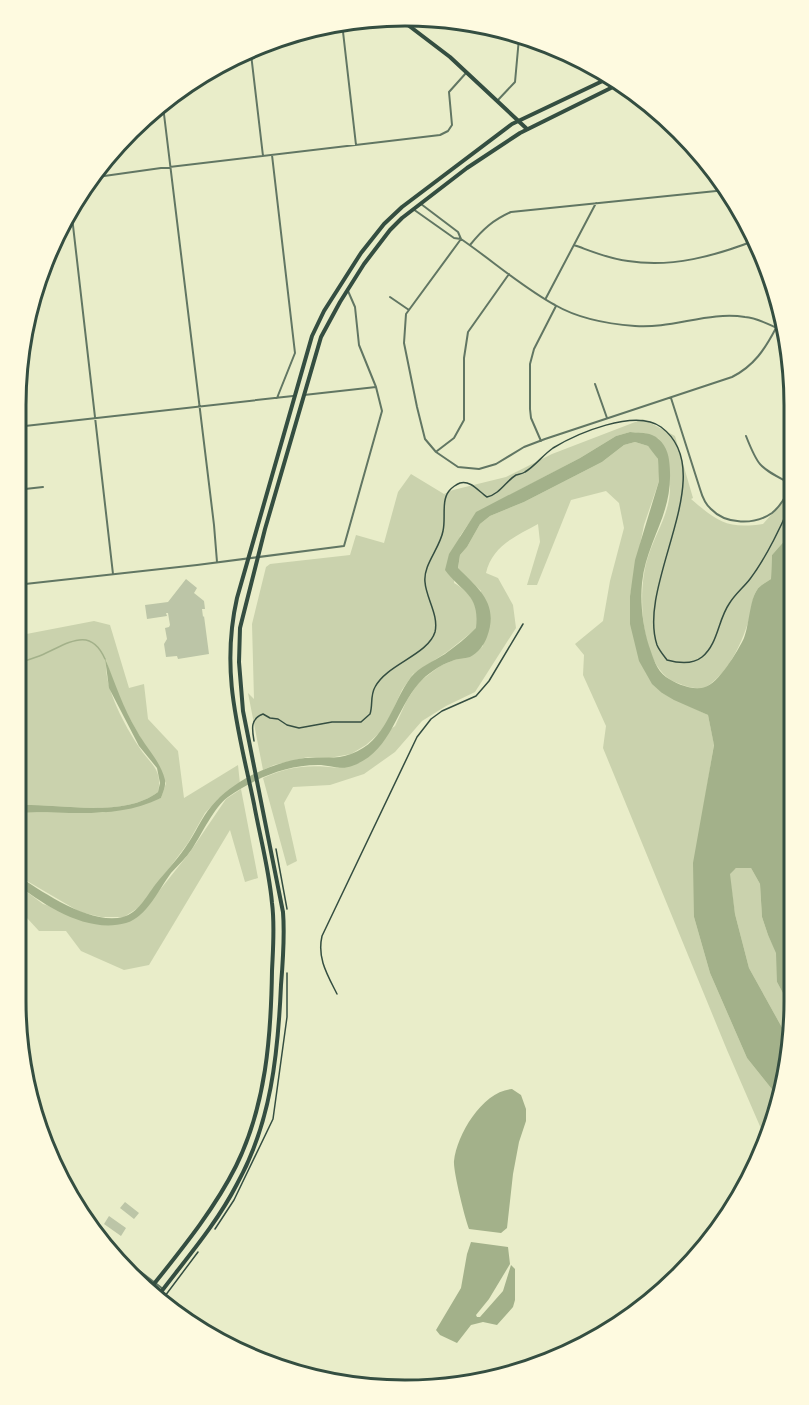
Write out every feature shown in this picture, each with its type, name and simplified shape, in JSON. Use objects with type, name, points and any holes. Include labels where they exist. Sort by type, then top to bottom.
[{"type":"main road","points":[[410,26],[498,100],[527,129]]},
{"type":"main road","points":[[155,1283],[217,1199],[243,1150],[261,1093],[270,1023],[274,918],[270,883],[233,707],[229,656],[234,611],[247,559],[307,349],[319,321],[347,275],[376,233],[409,200],[519,120],[601,81]]},
{"type":"main road","points":[[163,1289],[213,1224],[243,1173],[264,1120],[272,1086],[280,1023],[283,912],[243,711],[239,678],[240,628],[321,337],[348,290],[384,238],[413,209],[491,151],[527,129],[612,87]]},
{"type":"main road","points":[[270,1023],[280,1023]]},
{"type":"street","points":[[343,31],[356,145]]},
{"type":"street","points":[[498,100],[515,82],[519,43]]},
{"type":"street","points":[[251,58],[262,156]]},
{"type":"street","points":[[102,176],[440,135],[452,126],[449,92],[466,72]]},
{"type":"street","points":[[164,113],[217,562]]},
{"type":"street","points":[[272,155],[295,353],[277,398]]},
{"type":"street","points":[[470,245],[485,226],[496,218],[511,212],[717,190]]},
{"type":"street","points":[[545,299],[596,202]]},
{"type":"street","points":[[420,203],[458,232],[461,239]]},
{"type":"street","points":[[413,209],[454,238],[461,239],[470,245],[556,306],[594,320],[653,326],[733,316],[750,317],[775,327]]},
{"type":"street","points":[[73,222],[113,574]]},
{"type":"street","points":[[461,239],[406,314],[404,344],[425,439],[436,452],[458,467],[479,469],[496,464],[524,447],[732,377],[740,373],[760,354],[775,328]]},
{"type":"street","points":[[574,245],[628,261],[674,263],[721,254],[747,244]]},
{"type":"street","points":[[436,452],[454,438],[464,420],[464,358],[468,332],[509,274]]},
{"type":"street","points":[[26,584],[344,546],[381,416],[381,405],[376,387],[358,345],[354,307],[348,290]]},
{"type":"street","points":[[390,297],[409,310]]},
{"type":"street","points":[[541,441],[531,418],[530,364],[534,349],[556,306]]},
{"type":"street","points":[[595,384],[607,418]]},
{"type":"street","points":[[303,395],[376,387]]},
{"type":"street","points":[[26,426],[293,396]]},
{"type":"street","points":[[671,397],[700,489],[712,511],[726,519],[740,522],[754,521],[770,514],[784,498]]},
{"type":"street","points":[[746,436],[757,462],[763,469],[784,479]]},
{"type":"street","points":[[26,489],[43,487]]},
{"type":"street","points":[[144,1274],[163,1289]]},
{"type":"path","points":[[252,725],[256,718],[263,714],[299,728],[332,722],[361,722],[370,714],[373,706],[373,693],[380,681],[424,646],[435,631],[435,622],[424,582],[443,532],[446,498],[449,490],[459,483],[466,483],[475,486],[488,497],[493,496],[552,449],[581,434],[619,422],[636,420],[658,425],[672,437],[681,460],[684,478],[672,540],[655,596],[654,623],[657,646],[667,660],[679,663],[694,662],[703,657],[719,630],[727,606],[739,589],[749,580],[784,519]]},
{"type":"path","points":[[337,994],[320,957],[319,948],[322,936],[417,737],[431,719],[442,711],[476,696],[489,681],[523,624]]},
{"type":"shaded area","points":[[643,419],[675,436],[693,498],[691,499],[716,518],[732,524],[763,524],[784,500],[784,541],[772,555],[771,579],[759,587],[755,593],[744,635],[729,663],[717,679],[701,688],[692,688],[675,682],[663,674],[648,644],[642,606],[645,571],[651,548],[668,506],[670,482],[659,439],[644,433],[630,432],[616,436],[580,458],[476,513],[460,536],[454,583],[466,592],[476,607],[477,628],[447,652],[413,674],[402,690],[384,729],[366,745],[351,754],[329,758],[308,757],[263,770],[248,693],[254,699],[252,624],[266,567],[270,564],[350,555],[356,535],[384,543],[398,492],[411,474],[444,494],[506,477],[552,454]]},
{"type":"shaded area","points":[[630,432],[647,433],[659,439],[668,456],[670,478],[668,495],[645,567],[641,599],[645,631],[655,663],[670,680],[685,686],[700,688],[710,685],[721,674],[744,638],[755,594],[759,587],[771,579],[772,555],[784,541],[784,995],[777,982],[776,953],[762,917],[760,884],[751,868],[736,868],[730,874],[735,914],[749,968],[783,1029],[773,1090],[747,1058],[710,973],[694,917],[693,863],[714,745],[708,715],[674,700],[652,684],[639,661],[630,624],[630,596],[635,560],[659,481],[658,459],[648,446],[635,442],[624,445],[602,462],[524,502],[490,516],[480,524],[460,555],[458,568],[480,591],[489,606],[491,615],[486,640],[473,655],[443,665],[422,680],[411,694],[384,741],[365,760],[344,768],[309,765],[284,770],[261,778],[228,797],[218,807],[192,849],[171,873],[152,902],[140,915],[126,923],[111,925],[81,921],[53,908],[26,891],[26,881],[81,912],[110,918],[128,915],[141,904],[181,854],[212,806],[235,785],[258,772],[281,763],[305,758],[340,757],[363,748],[381,731],[414,673],[445,654],[476,628],[477,617],[472,601],[445,570],[449,554],[476,512],[580,458],[616,436]]},
{"type":"shaded area","points":[[635,442],[648,446],[658,459],[659,481],[644,525],[630,596],[662,693],[708,715],[714,744],[699,836],[694,917],[710,973],[747,1058],[773,1090],[761,1128],[603,748],[606,726],[583,675],[584,655],[575,644],[603,621],[610,581],[624,528],[619,503],[606,491],[571,500],[537,585],[527,585],[540,542],[538,524],[506,543],[494,556],[486,573],[498,578],[513,605],[516,628],[475,692],[422,721],[395,752],[364,774],[330,785],[293,787],[284,803],[297,861],[287,866],[263,778],[300,767],[338,768],[395,726],[407,700],[419,682],[440,666],[471,656],[483,646],[481,591],[458,569],[460,555],[480,524],[490,516],[524,502],[602,462],[624,445]]},
{"type":"shaded area","points":[[94,621],[110,625],[129,688],[144,684],[148,719],[178,751],[184,798],[238,765],[240,784],[218,799],[205,813],[188,843],[141,906],[124,917],[101,917],[80,912],[26,880],[26,813],[102,813],[161,798],[166,783],[125,710],[106,660],[108,682],[116,705],[133,738],[155,767],[159,778],[158,792],[144,800],[109,807],[26,805],[26,634]]},
{"type":"shaded area","points":[[105,658],[128,713],[163,773],[165,784],[161,798],[126,810],[108,812],[26,812],[26,805],[89,808],[127,805],[144,800],[158,792],[160,783],[157,768],[139,746],[109,688]]},
{"type":"shaded area","points":[[241,789],[258,878],[245,882],[230,830],[149,965],[124,970],[81,951],[66,931],[39,931],[26,917],[26,891],[43,904],[107,925],[140,915],[190,852],[226,799]]},
{"type":"shaded area","points":[[736,868],[751,868],[760,884],[762,917],[777,953],[777,982],[784,995],[783,1029],[749,968],[735,914],[729,873]]},
{"type":"shaded area","points":[[512,1089],[521,1095],[526,1109],[526,1121],[513,1174],[507,1228],[501,1233],[469,1229],[455,1174],[456,1150],[466,1127],[482,1106],[491,1097]]},
{"type":"shaded area","points":[[471,1242],[508,1247],[510,1264],[489,1299],[476,1315],[477,1317],[480,1317],[503,1291],[511,1265],[515,1269],[515,1300],[513,1307],[497,1325],[483,1322],[471,1325],[457,1343],[440,1335],[436,1330],[461,1288]]},
{"type":"building","points":[[186,579],[197,588],[194,593],[204,601],[205,609],[202,609],[209,654],[178,659],[177,656],[166,657],[164,644],[167,639],[165,628],[170,625],[168,613],[166,613],[167,616],[147,619],[145,605],[168,602]]},
{"type":"building","points":[[125,1202],[139,1213],[134,1219],[120,1208]]},
{"type":"building","points":[[109,1216],[126,1228],[121,1236],[104,1224]]},
{"type":"waterway","points":[[26,661],[79,640],[93,643],[105,659]]}]
